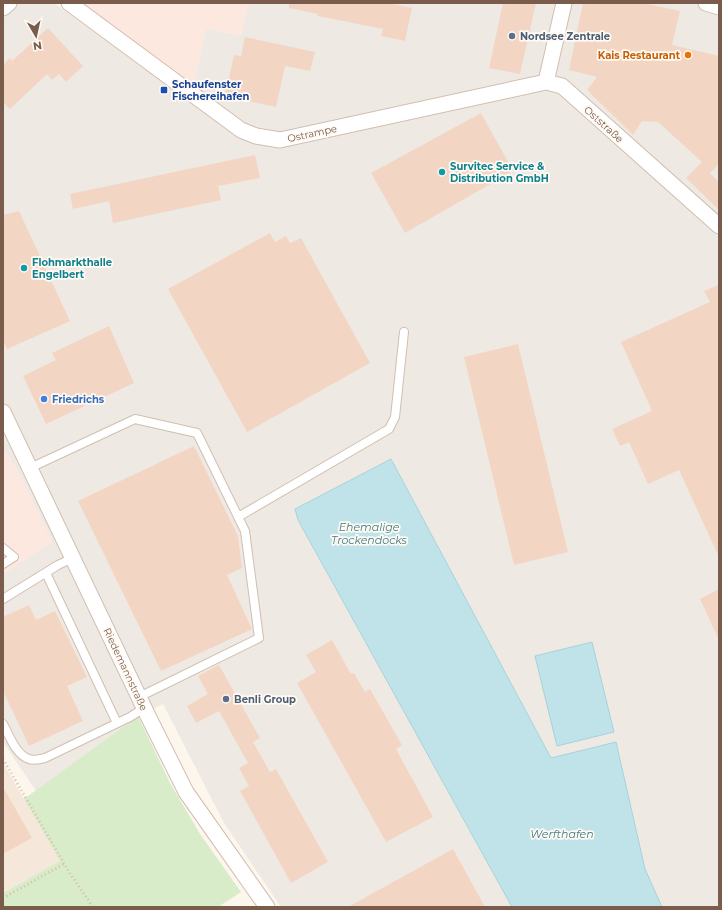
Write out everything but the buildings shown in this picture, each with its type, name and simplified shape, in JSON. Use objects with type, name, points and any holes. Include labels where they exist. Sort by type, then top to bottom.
[{"type":"street","points":[[3,8],[9,3]]},
{"type":"street","name":"Ostrampe","points":[[69,3],[127,48],[241,130],[256,136],[280,140],[546,82]]},
{"type":"street","points":[[546,82],[564,3]]},
{"type":"street","points":[[706,3],[719,7]]},
{"type":"street","name":"Oststraße","points":[[546,82],[562,86],[719,226]]},
{"type":"street","name":"Riedemannstraße","points":[[4,417],[186,792],[267,907]]},
{"type":"lane","points":[[238,517],[389,429],[395,418],[404,332]]},
{"type":"lane","points":[[3,724],[16,748],[23,756],[36,760],[45,758],[117,723],[142,703],[259,638],[245,531],[196,433],[135,419],[30,468]]},
{"type":"lane","points":[[3,548],[14,557],[3,564]]},
{"type":"lane","points":[[3,599],[73,558]]},
{"type":"lane","points":[[46,573],[117,723]]},
{"type":"path","points":[[3,759],[64,864],[93,907]]},
{"type":"path","points":[[3,898],[64,864]]},
{"type":"shaded area","points":[[3,3],[54,3],[186,99],[194,85],[206,28],[241,36],[248,3],[719,3],[719,907],[662,907],[645,869],[551,758],[391,459],[295,509],[298,520],[512,907],[281,907],[224,823],[163,704],[138,716],[36,791],[3,742],[3,574],[52,542],[19,474],[3,448]]},
{"type":"shaded area","points":[[82,3],[248,3],[241,36],[206,28],[194,85]]},
{"type":"shaded area","points":[[3,448],[19,474],[52,542],[3,574]]},
{"type":"shaded area","points":[[3,763],[60,861],[3,893]]},
{"type":"green space","points":[[138,716],[170,783],[200,834],[241,892],[218,907],[4,907],[3,893],[60,861],[24,799]]},
{"type":"water","name":"Ehemalige Trockendocks","points":[[391,459],[551,758],[616,742],[645,869],[662,907],[512,907],[298,520],[295,509]]},
{"type":"water","points":[[592,642],[614,732],[557,746],[535,656]]},
{"type":"place","name":"Nordsee Zentrale","points":[[512,36]]},
{"type":"place","name":"Kais Restaurant","points":[[688,55]]},
{"type":"place","name":"Schaufenster Fischereihafen","points":[[164,90]]},
{"type":"place","name":"Survitec Service & Distribution GmbH","points":[[442,172]]},
{"type":"place","name":"Flohmarkthalle Engelbert","points":[[24,268]]},
{"type":"place","name":"Friedrichs","points":[[44,399]]},
{"type":"place","name":"Benli Group","points":[[226,699]]},
{"type":"water label","name":"Werfthafen","points":[[562,834]]}]
